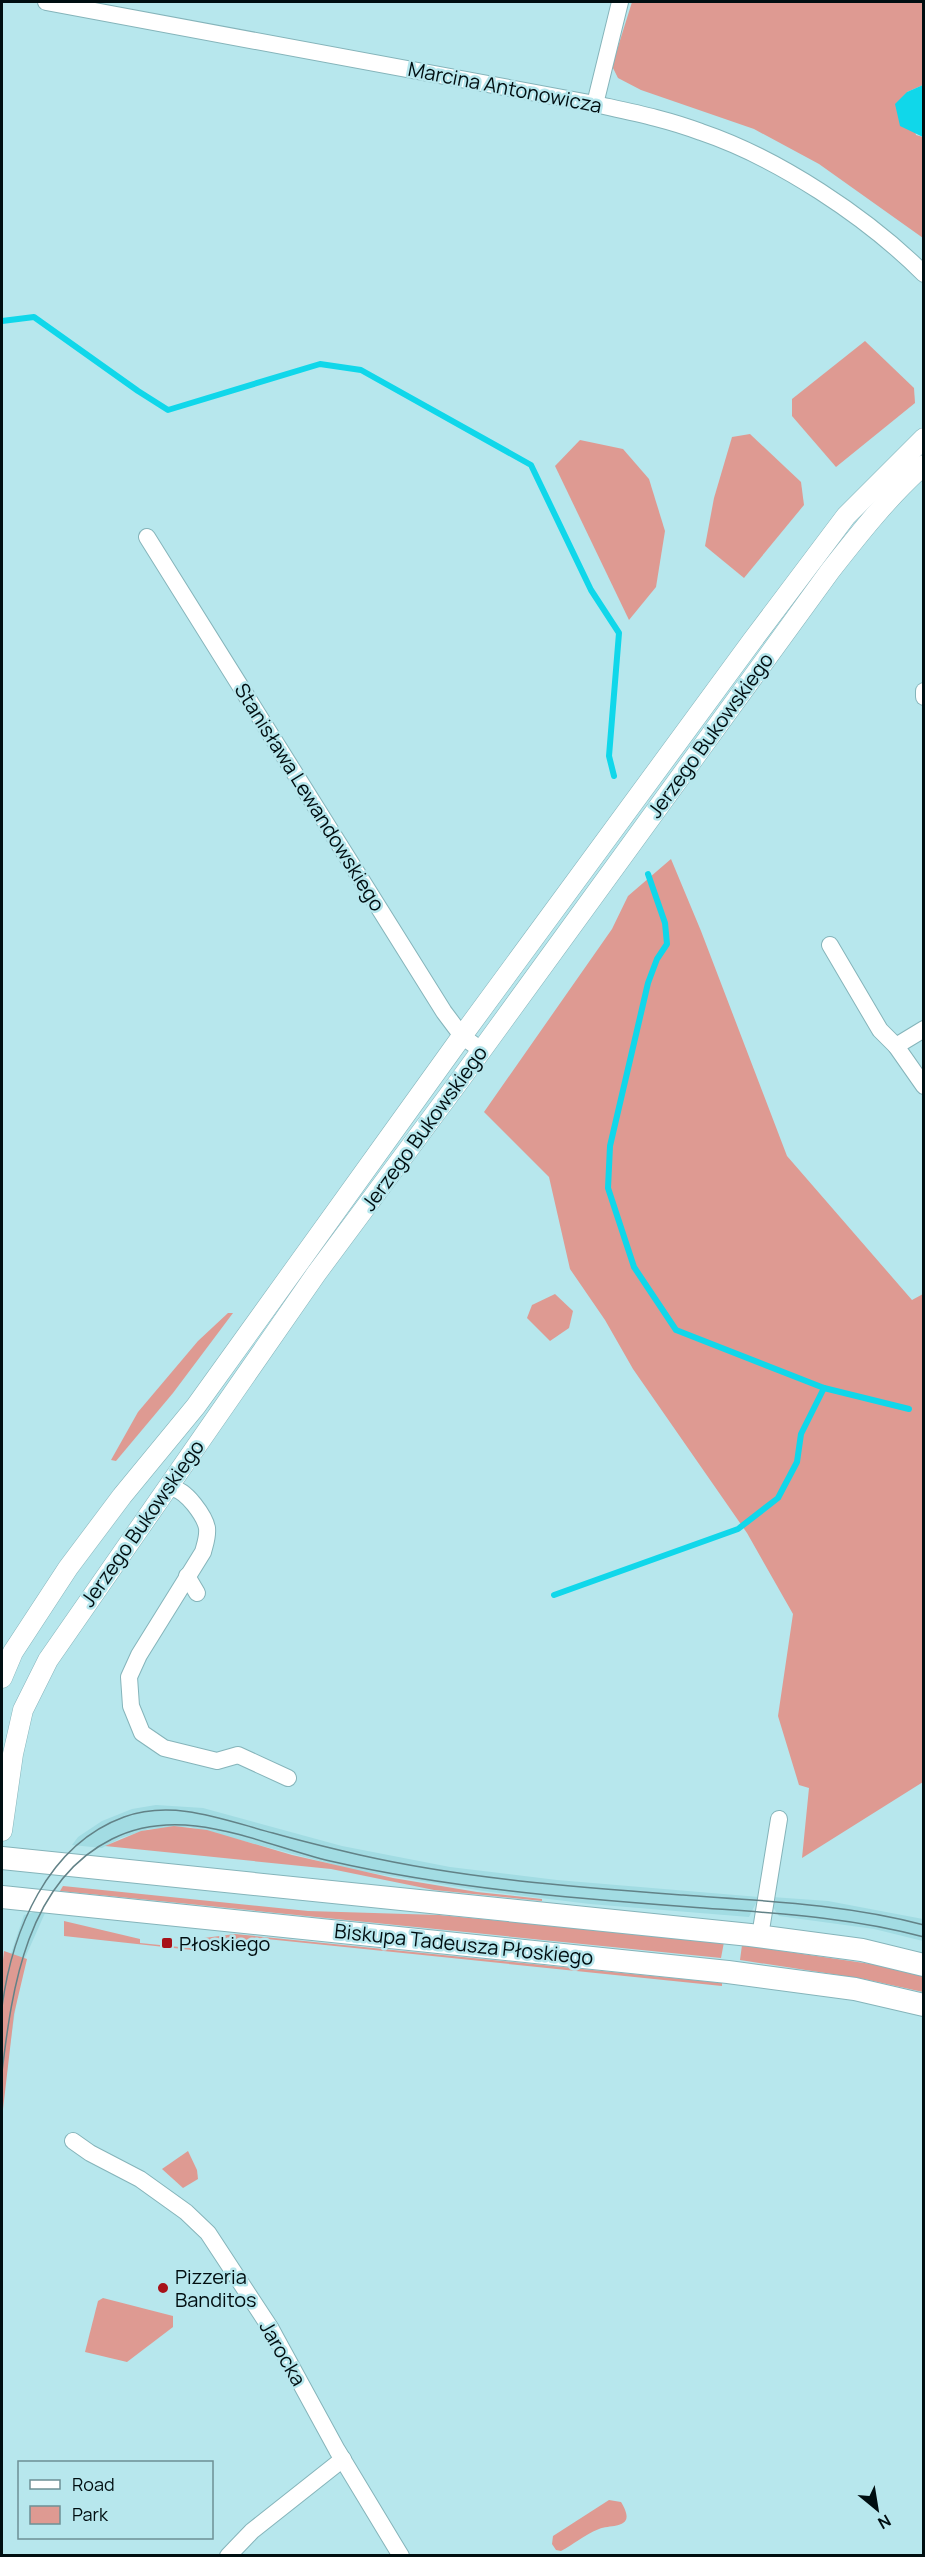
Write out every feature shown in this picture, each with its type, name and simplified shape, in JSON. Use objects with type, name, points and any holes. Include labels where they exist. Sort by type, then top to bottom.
[{"type":"main road","name":"Biskupa Tadeusza Płoskiego","points":[[2,1857],[760,1936],[862,1950],[924,1965]]},
{"type":"main road","name":"Biskupa Tadeusza Płoskiego","points":[[2,1897],[728,1972],[855,1989],[924,2005]]},
{"type":"street","name":"Marcina Antonowicza","points":[[46,2],[656,117],[703,132],[806,183],[871,228],[924,274]]},
{"type":"street","points":[[595,104],[620,2]]},
{"type":"street","name":"Jerzego Bukowskiego","points":[[2,1678],[12,1652],[68,1568],[122,1496],[196,1406],[462,1036],[846,516],[924,438]]},
{"type":"street","name":"Jerzego Bukowskiego","points":[[2,1831],[13,1754],[24,1710],[48,1660],[316,1274],[830,571],[868,522],[902,484],[924,465]]},
{"type":"street","name":"Stanisława Lewandowskiego","points":[[147,537],[439,1004],[462,1036],[481,1050]]},
{"type":"street","points":[[924,691],[924,697]]},
{"type":"street","points":[[830,945],[880,1030],[896,1046],[924,1086]]},
{"type":"street","points":[[896,1046],[924,1029]]},
{"type":"street","points":[[164,1492],[173,1489],[179,1491],[198,1510],[206,1525],[207,1537],[203,1552],[139,1655],[129,1677],[131,1706],[142,1733],[164,1748],[217,1761],[238,1755],[288,1778]]},
{"type":"street","points":[[187,1576],[196,1593]]},
{"type":"street","points":[[760,1936],[779,1819]]},
{"type":"street","name":"Jarocka","points":[[73,2141],[90,2153],[140,2178],[186,2212],[208,2233],[271,2329],[343,2459],[401,2556]]},
{"type":"street","points":[[228,2556],[252,2531],[343,2459]]},
{"type":"shaded area","points":[[156,1805],[203,1808],[342,1846],[450,1867],[557,1880],[759,1897],[749,1917],[590,1904],[483,1891],[354,1870],[190,1827],[149,1829],[121,1838],[102,1848],[72,1845],[78,1837],[102,1821],[132,1809]]},
{"type":"shaded area","points":[[772,1897],[828,1901],[923,1919],[923,1941],[874,1929],[779,1916],[772,1906]]},
{"type":"shaded area","points":[[35,1912],[45,1913],[25,1958],[20,1979],[4,2085],[2,2118],[2,1980],[24,1915]]},
{"type":"green space","points":[[632,2],[923,2],[923,85],[907,92],[916,135],[923,137],[923,238],[819,164],[754,129],[641,90],[618,78],[612,66]]},
{"type":"green space","points":[[865,341],[914,388],[915,403],[836,467],[792,416],[792,399]]},
{"type":"green space","points":[[750,434],[801,482],[804,505],[744,578],[705,546],[714,498],[732,437]]},
{"type":"green space","points":[[580,440],[623,449],[649,479],[665,531],[656,587],[629,620],[555,466]]},
{"type":"green space","points":[[671,859],[787,1156],[912,1300],[923,1294],[923,1782],[802,1858],[809,1788],[799,1785],[778,1716],[793,1614],[747,1533],[633,1369],[605,1320],[570,1269],[549,1177],[484,1112],[612,929],[628,896]]},
{"type":"green space","points":[[555,1294],[573,1311],[569,1328],[550,1341],[527,1318],[532,1305]]},
{"type":"green space","points":[[228,1313],[233,1313],[173,1393],[116,1461],[111,1460],[138,1412],[198,1341]]},
{"type":"green space","points":[[174,1826],[207,1830],[292,1855],[393,1878],[477,1892],[542,1899],[542,1901],[434,1890],[331,1869],[105,1846],[141,1831]]},
{"type":"green space","points":[[63,1886],[308,1911],[439,1915],[724,1942],[721,1958],[60,1891]]},
{"type":"green space","points":[[64,1921],[140,1939],[140,1943],[219,1951],[210,1952],[64,1936]]},
{"type":"green space","points":[[235,1934],[722,1983],[722,1986],[257,1938],[234,1945],[203,1941],[204,1938]]},
{"type":"green space","points":[[742,1945],[871,1964],[923,1976],[923,1992],[864,1979],[740,1960]]},
{"type":"green space","points":[[4,1951],[27,1959],[14,2014],[2,2118],[2,1969]]},
{"type":"green space","points":[[188,2151],[197,2170],[198,2179],[183,2188],[162,2169]]},
{"type":"green space","points":[[103,2298],[173,2316],[173,2327],[127,2362],[85,2352],[98,2301]]},
{"type":"green space","points":[[609,2500],[621,2502],[627,2517],[625,2522],[599,2529],[561,2551],[556,2550],[552,2544],[553,2536]]},
{"type":"water","points":[[923,85],[923,137],[900,126],[895,104],[907,92]]},
{"type":"waterway","points":[[2,321],[34,317],[168,410],[320,364],[361,370],[531,465],[591,590],[619,633],[609,756],[614,776]]},
{"type":"waterway","points":[[648,874],[665,923],[667,944],[657,959],[648,983],[610,1146],[608,1188],[634,1267],[676,1330],[824,1388],[909,1409]]},
{"type":"waterway","points":[[554,1595],[738,1529],[778,1498],[797,1462],[801,1434],[824,1388]]},
{"type":"tram line","points":[[2,2007],[14,1949],[38,1894],[54,1869],[74,1848],[97,1830],[124,1817],[161,1810],[218,1817],[294,1839],[440,1870],[561,1885],[804,1904],[864,1912],[924,1925]]},
{"type":"tram line","points":[[2,2072],[11,2006],[19,1972],[42,1909],[60,1881],[83,1858],[112,1839],[139,1829],[166,1825],[221,1830],[330,1861],[464,1885],[599,1900],[807,1916],[866,1924],[924,1937]]},
{"type":"place","name":"Płoskiego","points":[[167,1943]]},
{"type":"place","name":"Pizzeria Banditos","points":[[163,2288]]}]
